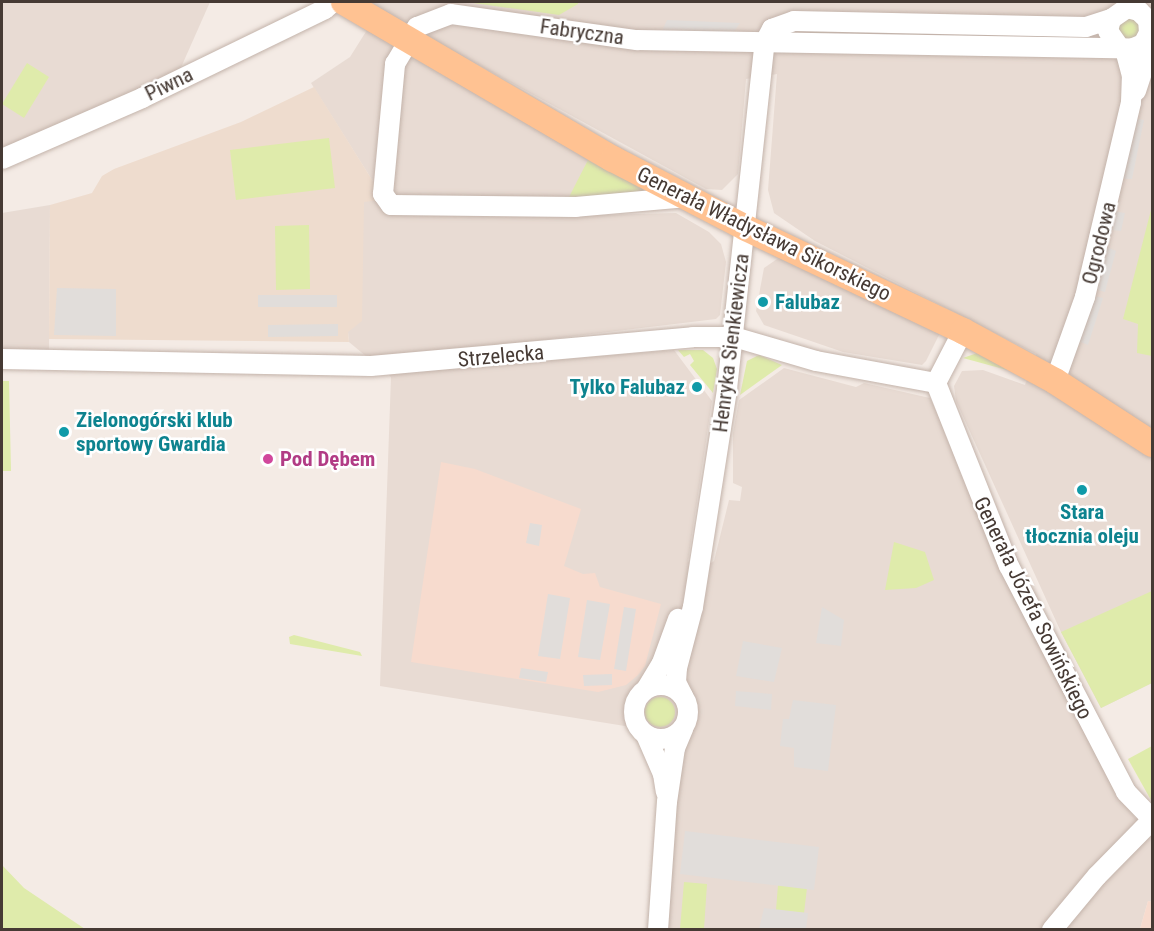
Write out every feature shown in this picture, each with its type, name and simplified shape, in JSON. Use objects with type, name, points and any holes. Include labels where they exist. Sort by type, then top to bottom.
[{"type":"main road","name":"Generała Władysława Sikorskiego","points":[[344,2],[372,11],[409,39],[565,133],[746,228],[963,331],[1055,381],[1152,444]]},
{"type":"street","name":"Piwna","points":[[2,159],[141,98],[333,2]]},
{"type":"street","points":[[765,42],[772,29],[794,21],[1086,27],[1116,11],[1133,8],[1143,8],[1150,38],[1137,47],[1122,48],[1108,31],[1116,11]]},
{"type":"street","name":"Fabryczna","points":[[409,39],[417,27],[451,14],[607,38],[1122,48]]},
{"type":"street","name":"Ogrodowa","points":[[1055,381],[1086,294],[1131,102],[1146,60],[1150,38]]},
{"type":"street","points":[[409,39],[395,64],[383,194],[391,205],[576,207],[687,197]]},
{"type":"street","name":"Henryka Sienkiewicza","points":[[683,696],[676,682],[677,668],[693,607],[734,337],[765,42]]},
{"type":"street","name":"Ogrodowa","points":[[1122,48],[1132,76],[1131,102]]},
{"type":"street","points":[[936,383],[963,331]]},
{"type":"street","name":"Strzelecka","points":[[2,359],[371,366],[685,338],[734,337],[816,361],[936,383]]},
{"type":"street","name":"Generała Józefa Sowińskiego","points":[[936,383],[1009,566],[1126,792],[1138,809],[1152,820]]},
{"type":"street","name":"Henryka Sienkiewicza","points":[[647,688],[662,663],[697,572]]},
{"type":"street","points":[[658,930],[667,802],[675,748],[688,716],[683,696],[670,686],[647,688],[636,701],[634,715],[646,735],[663,774],[667,802]]},
{"type":"street","points":[[646,735],[670,738],[683,729]]},
{"type":"street","points":[[1052,930],[1097,876],[1152,820]]},
{"type":"shaded area","points":[[2,2],[210,2],[175,81],[2,159]]},
{"type":"shaded area","points":[[363,2],[1152,2],[1152,683],[1101,708],[1061,632],[956,401],[954,386],[962,371],[983,370],[1025,385],[1036,354],[815,241],[774,213],[768,190],[777,74],[746,79],[738,174],[722,190],[706,189]]},
{"type":"shaded area","points":[[667,20],[740,23],[731,36],[661,33]]},
{"type":"shaded area","points":[[367,30],[590,158],[563,216],[676,213],[709,232],[721,244],[726,262],[720,315],[716,319],[517,343],[518,363],[674,350],[712,401],[688,561],[697,572],[714,561],[729,500],[740,501],[742,487],[733,483],[733,433],[739,400],[784,368],[856,387],[864,383],[930,398],[1113,786],[1136,819],[1152,831],[1152,902],[1148,901],[1140,929],[658,929],[667,802],[651,753],[637,728],[380,686],[391,377],[349,342],[348,332],[364,201],[379,191],[311,83],[350,57]]},
{"type":"shaded area","points":[[314,87],[379,191],[380,200],[364,202],[362,321],[348,332],[349,342],[49,339],[50,205],[92,193],[102,176],[114,169],[241,122]]},
{"type":"shaded area","points":[[1128,117],[1144,120],[1132,179],[1115,178],[1108,210],[1125,213],[1121,231],[1103,229],[1100,244],[1116,251],[1105,292],[1088,287],[1086,294],[1103,298],[1088,345],[1073,339]]},
{"type":"shaded area","points":[[50,205],[49,352],[2,351],[2,213]]},
{"type":"shaded area","points":[[780,257],[940,333],[926,361],[922,365],[843,352],[764,325],[756,311],[764,268]]},
{"type":"shaded area","points":[[57,288],[116,289],[116,336],[54,335]]},
{"type":"shaded area","points":[[258,295],[337,295],[337,307],[258,307]]},
{"type":"shaded area","points":[[338,324],[338,336],[268,337],[268,325]]},
{"type":"shaded area","points":[[441,462],[475,469],[581,509],[564,566],[583,574],[595,573],[600,587],[661,604],[645,666],[638,675],[626,685],[598,692],[411,662]]},
{"type":"shaded area","points":[[530,523],[542,525],[539,546],[526,543]]},
{"type":"shaded area","points":[[548,594],[570,598],[560,659],[538,656]]},
{"type":"shaded area","points":[[587,600],[610,604],[600,660],[578,657]]},
{"type":"shaded area","points":[[624,607],[636,609],[626,671],[614,669]]},
{"type":"shaded area","points":[[822,607],[844,620],[841,646],[816,643]]},
{"type":"shaded area","points":[[743,641],[782,648],[774,682],[736,676]]},
{"type":"shaded area","points":[[521,668],[548,672],[546,682],[519,678]]},
{"type":"shaded area","points":[[612,674],[612,685],[584,686],[583,675]]},
{"type":"shaded area","points":[[736,691],[772,694],[771,710],[735,706]]},
{"type":"shaded area","points":[[793,700],[836,705],[828,771],[794,767],[794,748],[780,746],[783,719],[789,719]]},
{"type":"shaded area","points":[[685,831],[819,847],[814,890],[680,874]]},
{"type":"shaded area","points":[[1148,901],[1152,902],[1152,929],[1140,929]]},
{"type":"shaded area","points":[[764,908],[808,913],[806,929],[759,929]]},
{"type":"green space","points":[[466,2],[578,2],[578,4],[559,15]]},
{"type":"green space","points":[[1129,18],[1137,21],[1140,29],[1137,37],[1129,40],[1121,37],[1118,29],[1121,21]]},
{"type":"green space","points":[[27,63],[49,77],[24,118],[2,104]]},
{"type":"green space","points":[[329,138],[335,188],[236,200],[230,150]]},
{"type":"green space","points":[[588,160],[646,189],[647,194],[569,197]]},
{"type":"green space","points":[[1152,206],[1152,356],[1137,353],[1138,324],[1123,319]]},
{"type":"green space","points":[[309,225],[310,289],[276,290],[275,226]]},
{"type":"green space","points":[[678,350],[703,350],[713,358],[717,369],[713,393],[690,365],[694,361],[690,354],[684,357]]},
{"type":"green space","points":[[980,352],[1008,366],[1007,370],[963,358]]},
{"type":"green space","points":[[759,355],[782,365],[740,395],[747,361]]},
{"type":"green space","points":[[2,381],[9,381],[11,471],[2,471]]},
{"type":"green space","points":[[894,542],[925,552],[934,580],[916,588],[885,590]]},
{"type":"green space","points":[[1152,591],[1152,683],[1101,708],[1061,632]]},
{"type":"green space","points":[[294,635],[360,652],[362,656],[290,644],[289,637]]},
{"type":"green space","points":[[660,697],[670,702],[675,712],[670,722],[660,727],[650,722],[645,712],[650,702]]},
{"type":"green space","points":[[1152,746],[1152,802],[1128,759]]},
{"type":"green space","points":[[2,865],[24,888],[85,929],[2,929]]},
{"type":"green space","points":[[684,882],[707,884],[704,929],[680,929]]},
{"type":"green space","points":[[778,885],[807,888],[804,913],[776,910]]},
{"type":"place","name":"Falubaz","points":[[763,302]]},
{"type":"place","name":"Tylko Falubaz","points":[[697,387]]},
{"type":"place","name":"Zielonogórski klub sportowy Gwardia","points":[[64,432]]},
{"type":"place","name":"Pod Dębem","points":[[268,459]]},
{"type":"place","name":"Stara tłocznia oleju","points":[[1082,490]]}]
